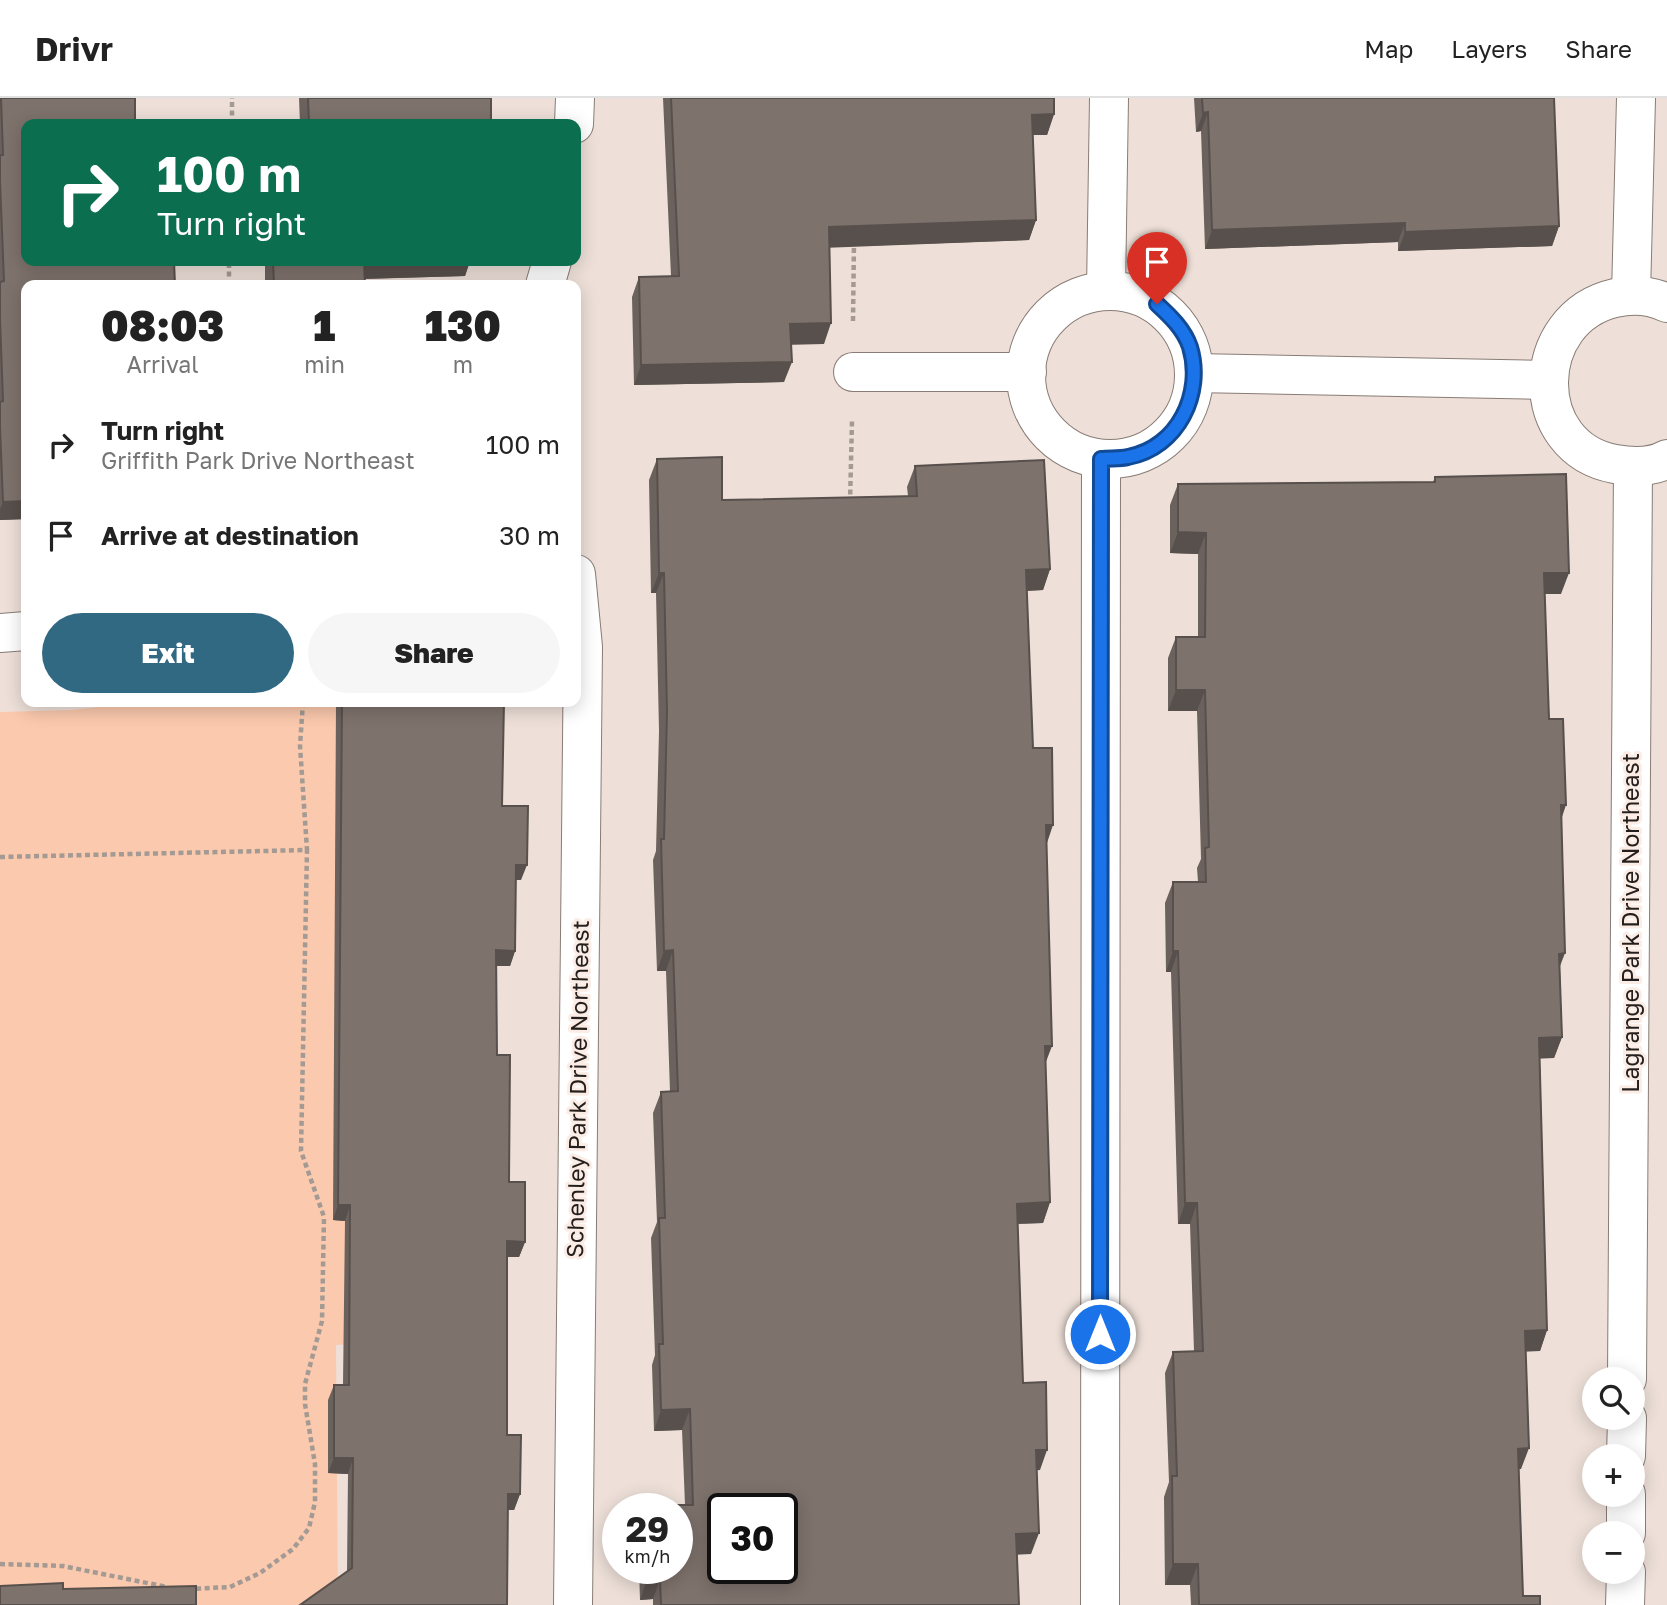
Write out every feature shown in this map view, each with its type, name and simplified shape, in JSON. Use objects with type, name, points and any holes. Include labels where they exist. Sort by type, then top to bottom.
[{"type":"street","points":[[574,119],[575,98]]},
{"type":"street","points":[[1106,290],[1109,98]]},
{"type":"street","name":"Lagrange Park Drive Northeast","points":[[1627,1367],[1650,463],[1604,462],[1578,447],[1559,424],[1549,396],[1548,367],[1559,339],[1577,316],[1602,301],[1649,299],[1636,98]]},
{"type":"street","points":[[1106,290],[1132,292],[1157,304],[1177,322],[1190,345],[1195,373],[1191,401],[1182,418],[1156,446],[1130,457],[1101,459],[1074,451],[1051,434],[1034,410],[1026,382],[1028,356],[1038,330],[1056,310],[1079,296],[1106,290]]},
{"type":"street","points":[[853,372],[1027,372]]},
{"type":"street","points":[[1195,373],[1549,380]]},
{"type":"street","points":[[1100,1605],[1101,459]]},
{"type":"street","name":"Schenley Park Drive Northeast","points":[[573,1605],[583,648],[581,627]]},
{"type":"street","points":[[0,633],[21,631]]},
{"type":"street","points":[[1625,1605],[1626,1584]]},
{"type":"path","points":[[232,98],[232,119]]},
{"type":"path","points":[[850,512],[854,236]]},
{"type":"path","points":[[182,1588],[230,1587],[260,1573],[293,1549],[309,1528],[315,1502],[315,1464],[306,1413],[305,1384],[322,1321],[324,1217],[301,1151],[307,850],[300,746],[303,707]]},
{"type":"path","points":[[0,857],[307,850]]},
{"type":"path","points":[[0,1564],[63,1566],[170,1588]]},
{"type":"shaded area","points":[[99,707],[340,707],[351,1214],[351,1344],[336,1345],[338,1605],[0,1605],[0,712]]},
{"type":"building","points":[[1,98],[135,98],[135,119],[21,119],[21,266],[174,266],[175,280],[21,280],[21,501],[3,502],[0,282],[4,281],[0,181],[0,155],[3,155]]},
{"type":"building","points":[[308,98],[491,98],[491,119],[309,119]]},
{"type":"building","points":[[671,98],[1054,98],[1054,114],[1032,115],[1036,220],[829,227],[831,323],[790,324],[792,362],[641,365],[639,277],[679,276]]},
{"type":"building","points":[[1202,98],[1554,98],[1559,226],[1405,232],[1405,223],[1212,230],[1208,112],[1203,113]]},
{"type":"building","points":[[273,266],[364,266],[365,280],[274,280]]},
{"type":"building","points":[[722,457],[722,500],[917,496],[915,466],[1044,460],[1050,569],[1026,570],[1033,748],[1052,748],[1053,825],[1046,825],[1052,1046],[1045,1046],[1050,1202],[1017,1204],[1023,1383],[1046,1382],[1047,1450],[1036,1450],[1039,1533],[1016,1534],[1019,1605],[661,1605],[660,1584],[693,1584],[693,1493],[690,1409],[661,1410],[659,1344],[663,1344],[659,1218],[665,1218],[661,1092],[678,1091],[673,950],[664,951],[661,839],[664,839],[667,711],[664,573],[659,573],[657,459]]},
{"type":"building","points":[[1566,474],[1569,573],[1544,573],[1549,719],[1563,719],[1566,805],[1561,805],[1565,953],[1559,954],[1562,1037],[1539,1038],[1547,1330],[1525,1331],[1529,1448],[1518,1449],[1523,1596],[1540,1596],[1540,1605],[1199,1605],[1198,1564],[1173,1564],[1172,1476],[1177,1476],[1173,1352],[1203,1351],[1197,1203],[1185,1203],[1178,951],[1173,951],[1173,882],[1206,882],[1205,848],[1209,847],[1205,690],[1176,690],[1176,637],[1205,637],[1206,533],[1178,532],[1178,484],[1435,482],[1435,477]]},
{"type":"building","points":[[342,707],[504,707],[502,806],[528,806],[527,865],[516,865],[515,951],[496,950],[497,1055],[510,1055],[509,1182],[525,1182],[525,1242],[507,1241],[507,1435],[521,1435],[520,1494],[508,1494],[507,1605],[300,1605],[352,1568],[353,1458],[334,1458],[334,1385],[349,1385],[350,1205],[338,1205]]},
{"type":"building","points":[[63,1583],[63,1589],[196,1586],[196,1605],[0,1605],[0,1586]]},
{"type":"route","points":[[1100,1334],[1101,459],[1130,457],[1156,446],[1177,427],[1191,401],[1195,373],[1190,345],[1177,322],[1157,304]]}]
